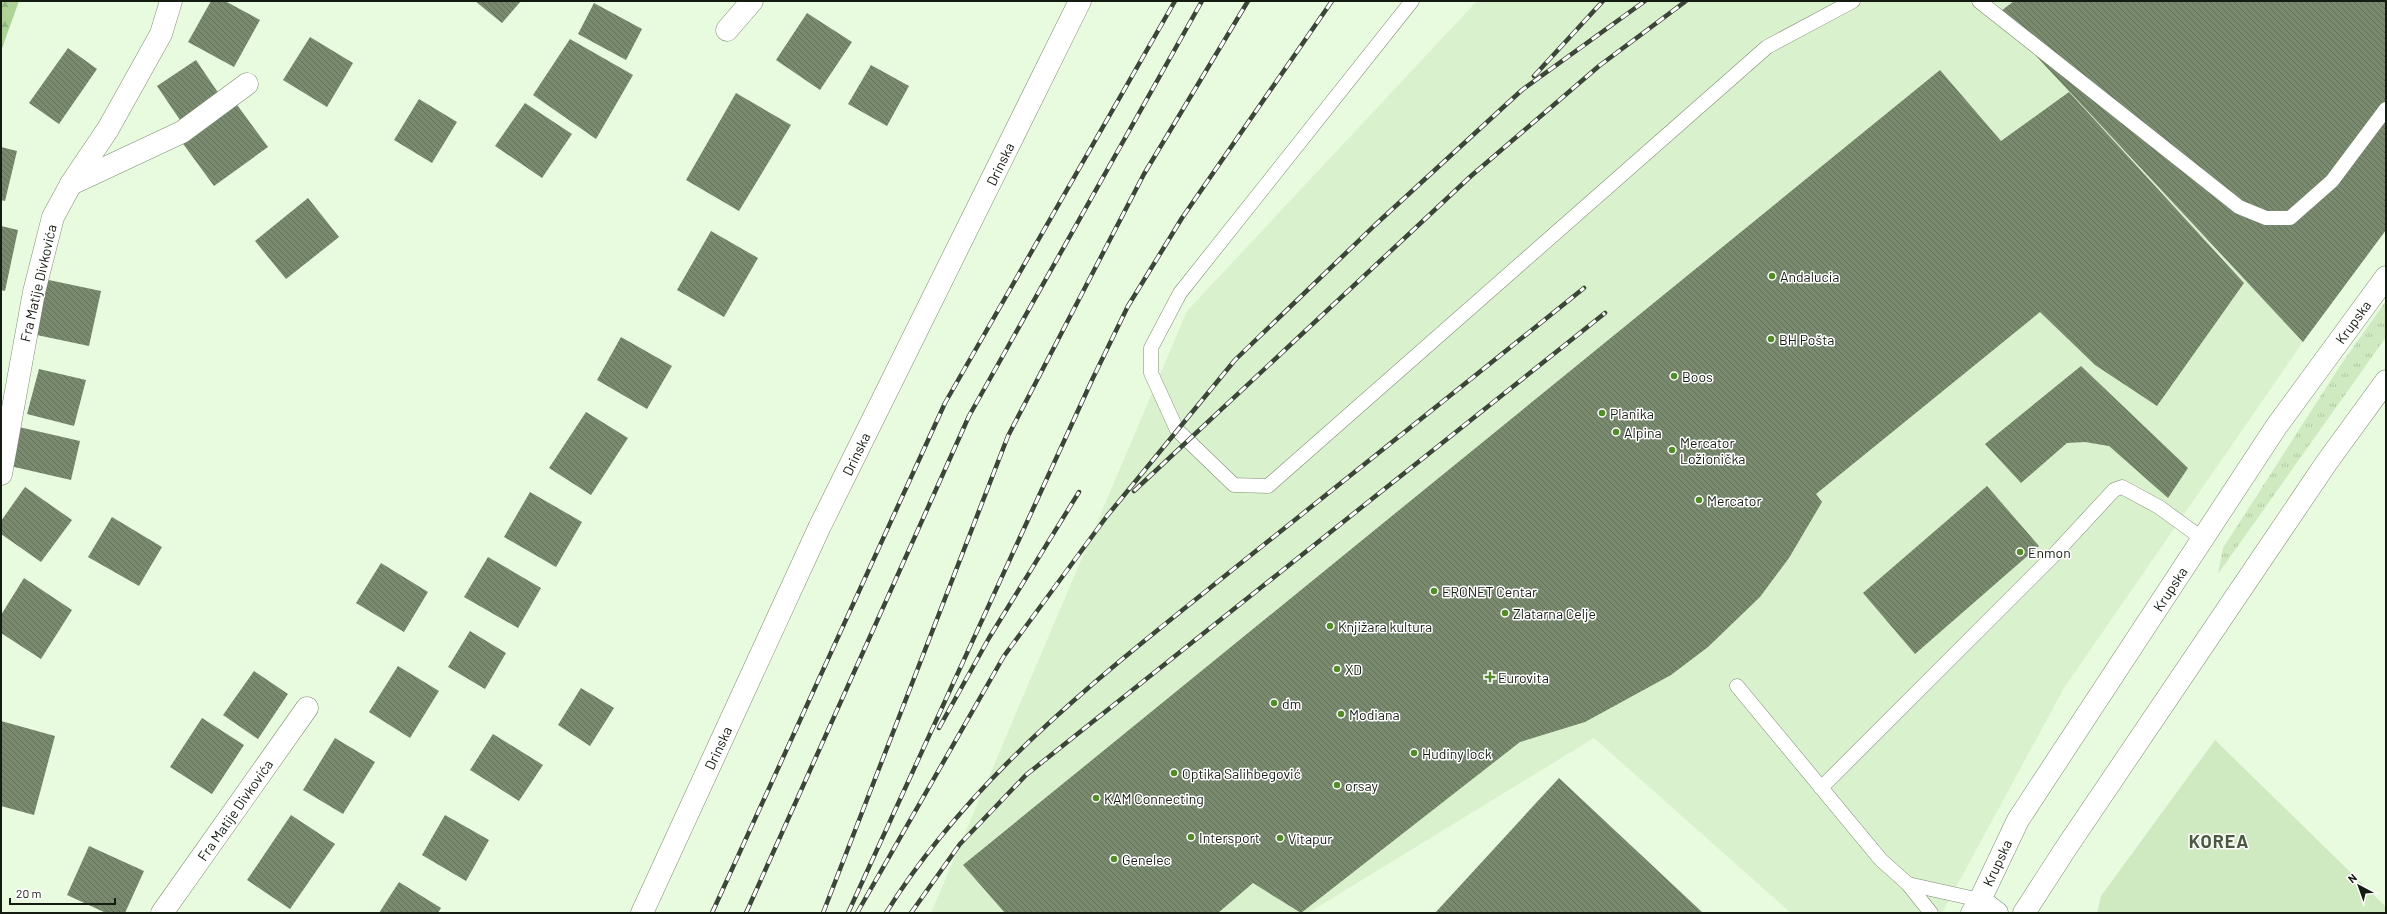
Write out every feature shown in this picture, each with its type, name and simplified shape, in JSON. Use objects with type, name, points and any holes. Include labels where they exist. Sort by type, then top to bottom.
[{"type":"street","name":"Fra Matije Divkovića","points":[[1,474],[34,292],[54,217],[70,184],[108,129],[161,34],[171,1]]},
{"type":"street","points":[[727,30],[752,1]]},
{"type":"street","name":"Drinska","points":[[642,913],[820,526],[1080,1]]},
{"type":"street","points":[[70,184],[182,132],[247,84]]},
{"type":"street","name":"Krupska","points":[[1976,907],[2018,820],[2276,427],[2386,277]]},
{"type":"street","points":[[2024,913],[2066,848],[2318,475],[2382,394]]},
{"type":"street","name":"Fra Matije Divkovića","points":[[162,913],[307,708]]},
{"type":"street","points":[[1976,907],[1997,913]]},
{"type":"lane","points":[[1412,1],[1180,293],[1151,348],[1151,373],[1177,430],[1234,485],[1268,486],[1767,47],[1853,1]]},
{"type":"lane","points":[[1979,1],[2240,207],[2266,218],[2290,218],[2332,182],[2386,109]]},
{"type":"lane","points":[[1821,788],[2052,557],[2114,490],[2122,487],[2159,507],[2203,539]]},
{"type":"lane","points":[[1737,686],[1881,860],[1908,884],[1931,913]]},
{"type":"lane","points":[[1908,884],[1976,907]]},
{"type":"shaded area","points":[[1477,1],[2014,1],[1997,14],[2303,342],[2064,688],[1942,913],[1791,913],[1594,738],[1308,913],[931,913],[1187,311]]},
{"type":"green space","points":[[1,1],[19,1],[1,51]]},
{"type":"green space","points":[[2386,301],[2386,337],[2218,574],[2223,548],[2340,366]]},
{"type":"green space","points":[[2215,740],[2386,907],[2386,913],[2097,913],[2101,896]]},
{"type":"building","points":[[211,1],[225,1],[260,20],[234,67],[188,42]]},
{"type":"building","points":[[475,1],[521,1],[502,23]]},
{"type":"building","points":[[2014,1],[2386,1],[2386,230],[2303,342],[1997,14]]},
{"type":"building","points":[[594,3],[642,29],[626,60],[578,34]]},
{"type":"building","points":[[807,13],[852,42],[820,90],[776,60]]},
{"type":"building","points":[[310,37],[353,63],[327,107],[283,80]]},
{"type":"building","points":[[570,39],[633,75],[596,139],[533,95]]},
{"type":"building","points":[[68,48],[97,69],[59,124],[29,103]]},
{"type":"building","points":[[196,60],[221,97],[182,123],[157,86]]},
{"type":"building","points":[[871,65],[909,86],[887,126],[848,104]]},
{"type":"building","name":"Mercator Ložionička","points":[[1940,70],[2001,141],[2069,92],[2244,283],[2157,406],[2095,365],[2040,312],[1816,494],[1822,502],[1789,558],[1760,597],[1708,647],[1671,675],[1585,722],[1520,742],[1301,913],[1253,883],[1218,913],[1005,913],[963,865]]},
{"type":"building","points":[[736,93],[791,125],[739,211],[686,180]]},
{"type":"building","points":[[419,99],[457,122],[432,163],[394,140]]},
{"type":"building","points":[[235,102],[268,147],[214,186],[181,141]]},
{"type":"building","points":[[525,103],[572,134],[542,178],[495,146]]},
{"type":"building","points":[[1,147],[17,151],[5,201],[1,200]]},
{"type":"building","points":[[308,198],[339,237],[286,279],[255,241]]},
{"type":"building","points":[[1,226],[18,230],[5,291],[1,290]]},
{"type":"building","points":[[711,231],[758,258],[724,317],[677,290]]},
{"type":"building","points":[[44,279],[101,291],[89,346],[32,334]]},
{"type":"building","points":[[621,337],[672,366],[647,409],[597,380]]},
{"type":"building","points":[[2081,366],[2188,468],[2168,498],[2109,446],[2085,442],[2067,443],[2021,483],[1985,444]]},
{"type":"building","points":[[39,369],[86,380],[74,426],[27,414]]},
{"type":"building","points":[[586,412],[628,438],[591,495],[549,468]]},
{"type":"building","points":[[19,427],[80,441],[71,480],[10,466]]},
{"type":"building","points":[[1987,486],[2039,546],[1915,654],[1863,593]]},
{"type":"building","points":[[25,487],[72,520],[41,562],[1,534],[1,521]]},
{"type":"building","points":[[530,492],[582,522],[556,567],[504,537]]},
{"type":"building","points":[[112,517],[162,547],[139,586],[88,557]]},
{"type":"building","points":[[488,557],[541,588],[518,628],[464,597]]},
{"type":"building","points":[[381,563],[428,592],[404,632],[356,603]]},
{"type":"building","points":[[24,578],[72,610],[41,659],[1,633],[1,615]]},
{"type":"building","points":[[470,631],[506,653],[485,689],[448,667]]},
{"type":"building","points":[[398,666],[439,691],[410,738],[369,712]]},
{"type":"building","points":[[254,671],[288,694],[258,739],[223,715]]},
{"type":"building","points":[[581,688],[614,708],[590,746],[558,725]]},
{"type":"building","points":[[202,718],[244,745],[212,794],[170,767]]},
{"type":"building","points":[[1,721],[55,736],[34,815],[1,806]]},
{"type":"building","points":[[493,734],[543,765],[519,801],[470,770]]},
{"type":"building","points":[[335,738],[375,762],[343,814],[303,790]]},
{"type":"building","points":[[1559,778],[1703,913],[1435,913]]},
{"type":"building","points":[[291,815],[335,844],[290,909],[247,880]]},
{"type":"building","points":[[445,815],[489,840],[466,881],[422,855]]},
{"type":"building","points":[[89,846],[144,871],[125,913],[106,913],[67,895]]},
{"type":"building","points":[[399,882],[441,908],[438,913],[379,913]]},
{"type":"railway","points":[[712,913],[945,403],[1175,1]]},
{"type":"railway","points":[[746,913],[969,416],[1202,1]]},
{"type":"railway","points":[[823,913],[1008,436],[1144,174],[1248,1]]},
{"type":"railway","points":[[848,913],[1092,380],[1128,306],[1182,218],[1332,1]]},
{"type":"railway","points":[[1534,76],[1603,1]]},
{"type":"railway","points":[[857,913],[1004,656],[1107,516],[1235,360],[1375,225],[1522,90],[1645,1]]},
{"type":"railway","points":[[1134,491],[1471,176],[1599,66],[1686,1]]},
{"type":"railway","points":[[886,913],[921,861],[961,813],[1003,767],[1048,723],[1144,641],[1584,288]]},
{"type":"railway","points":[[911,913],[960,844],[1026,775],[1605,313]]},
{"type":"railway","points":[[939,728],[989,638],[1079,492]]},
{"type":"place","name":"Andalucia","points":[[1772,276]]},
{"type":"place","name":"BH Pošta","points":[[1771,339]]},
{"type":"place","name":"Boos","points":[[1674,376]]},
{"type":"place","name":"Planika","points":[[1602,413]]},
{"type":"place","name":"Alpina","points":[[1616,432]]},
{"type":"place","name":"Mercator Ložionička","points":[[1672,450]]},
{"type":"place","name":"Mercator","points":[[1699,500]]},
{"type":"place","name":"Enmon","points":[[2020,552]]},
{"type":"place","name":"ERONET Centar","points":[[1434,591]]},
{"type":"place","name":"Zlatarna Celje","points":[[1505,613]]},
{"type":"place","name":"Knjižara kultura","points":[[1330,626]]},
{"type":"place","name":"XD","points":[[1337,669]]},
{"type":"place","name":"Eurovita","points":[[1490,677]]},
{"type":"place","name":"dm","points":[[1274,703]]},
{"type":"place","name":"Modiana","points":[[1341,714]]},
{"type":"place","name":"Hudiny lock","points":[[1414,753]]},
{"type":"place","name":"Optika Salihbegović","points":[[1174,773]]},
{"type":"place","name":"orsay","points":[[1337,785]]},
{"type":"place","name":"KAM Connecting","points":[[1096,798]]},
{"type":"place","name":"Intersport","points":[[1191,837]]},
{"type":"place","name":"Vitapur","points":[[1280,838]]},
{"type":"place","name":"Genelec","points":[[1114,859]]},
{"type":"district","name":"KOREA","points":[[2219,841]]}]
